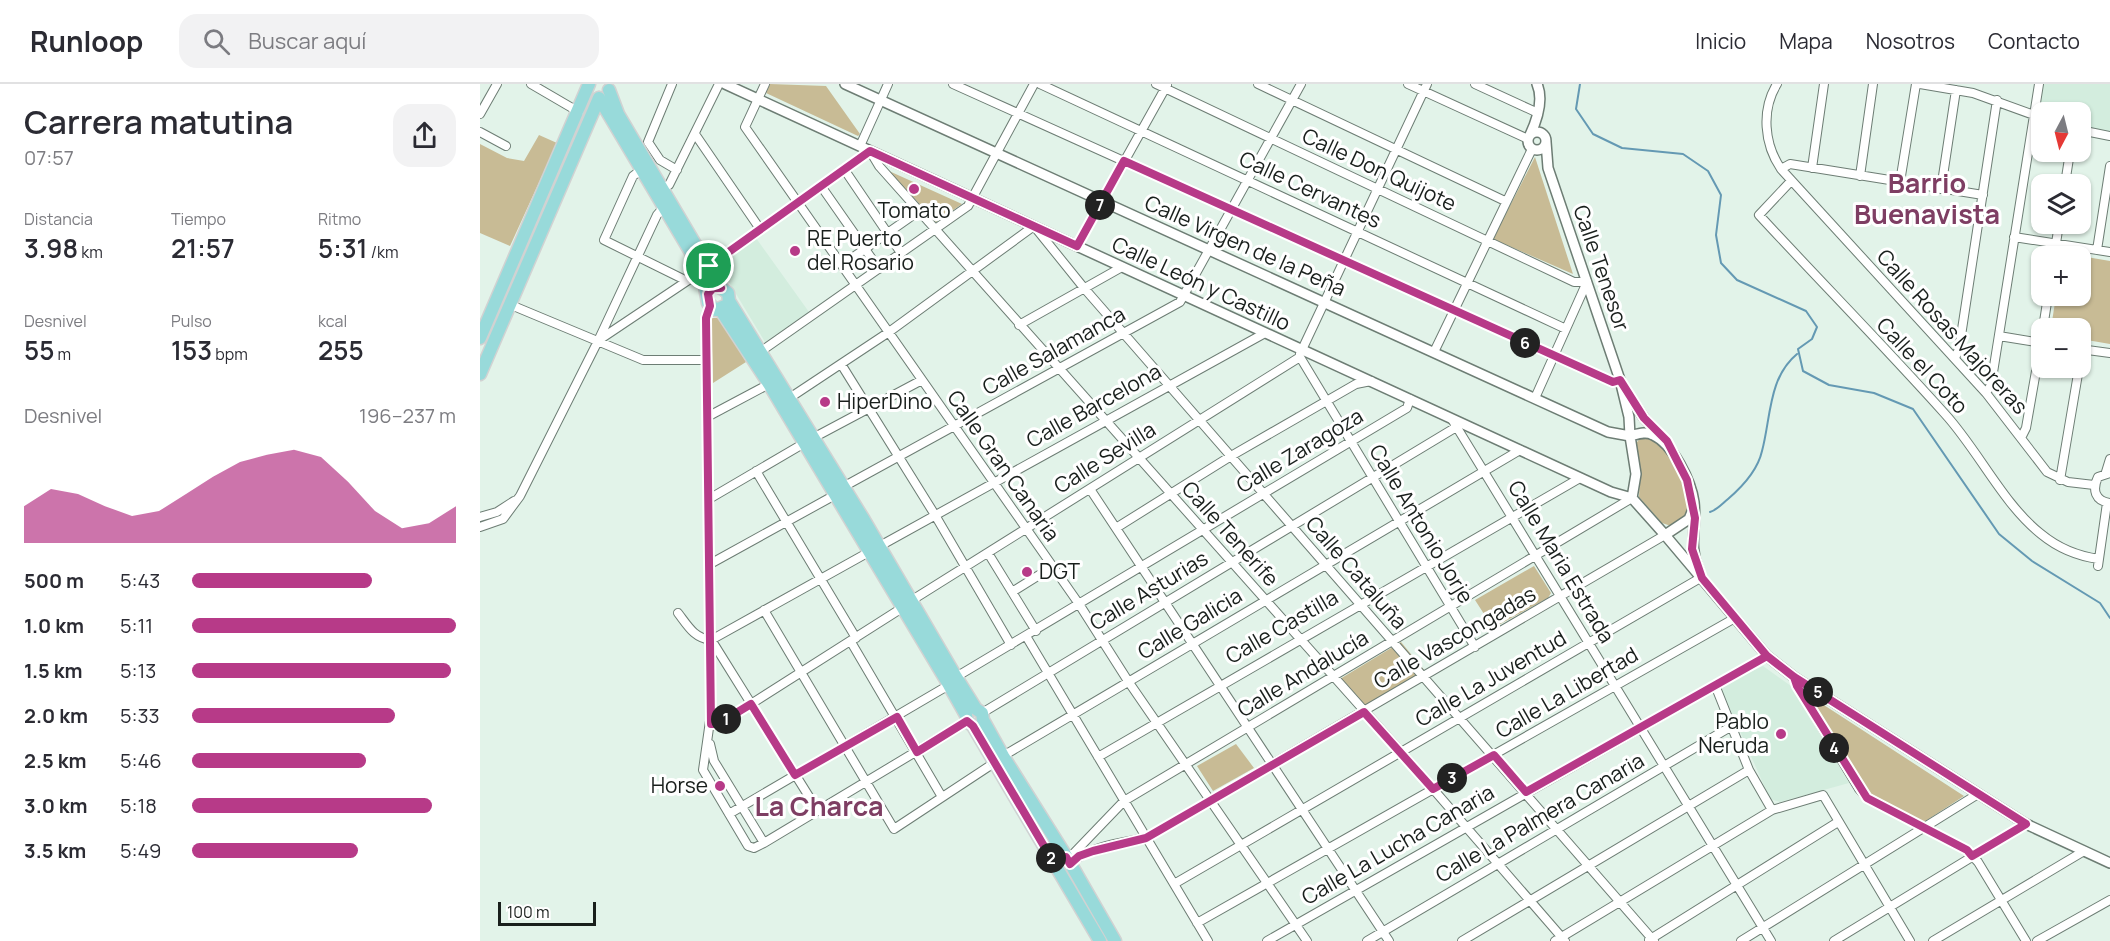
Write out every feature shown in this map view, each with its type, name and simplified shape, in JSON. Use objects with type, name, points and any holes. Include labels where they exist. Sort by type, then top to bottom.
[{"type":"main road","points":[[480,338],[579,113],[599,87]]},
{"type":"main road","points":[[599,87],[609,116],[641,170],[705,268],[721,288],[713,288],[717,303],[760,352],[788,399],[808,441]]},
{"type":"main road","points":[[480,374],[582,140],[599,87]]},
{"type":"main road","points":[[599,87],[662,187],[705,268],[717,303],[839,491],[1062,864],[1115,941]]},
{"type":"main road","points":[[582,140],[595,120],[609,116]]},
{"type":"main road","points":[[1062,864],[1100,941]]},
{"type":"street","points":[[480,114],[496,84]]},
{"type":"street","points":[[531,84],[579,113]]},
{"type":"street","points":[[672,84],[648,142],[660,160],[678,170]]},
{"type":"street","points":[[662,187],[669,185],[678,170],[718,84]]},
{"type":"street","name":"Calle León y Castillo","points":[[724,84],[1265,333],[1300,353],[1371,381],[1611,492],[1632,498]]},
{"type":"street","points":[[758,99],[765,84]]},
{"type":"street","name":"Calle Virgen de la Peña","points":[[845,84],[1614,434],[1653,435],[1677,459]]},
{"type":"street","points":[[860,146],[888,84]]},
{"type":"street","points":[[953,84],[1554,356],[1613,382],[1620,380]]},
{"type":"street","points":[[760,352],[968,206],[974,199],[1034,84]]},
{"type":"street","name":"Calle Cervantes","points":[[1040,84],[1566,329]]},
{"type":"street","name":"Calle Don Quijote","points":[[1156,84],[1166,86],[1270,138],[1574,282],[1587,282]]},
{"type":"street","points":[[1258,84],[1505,201]]},
{"type":"street","points":[[1185,296],[1301,84]]},
{"type":"street","points":[[1408,84],[1425,88],[1531,143],[1541,149],[1545,139],[1537,132],[1531,143],[1487,241],[1434,352]]},
{"type":"street","points":[[1475,84],[1538,114]]},
{"type":"street","points":[[1531,143],[1538,114],[1540,93],[1538,84]]},
{"type":"street","name":"Calle Rosas Majoreras","points":[[1777,84],[1771,93],[1766,120],[1771,147],[1781,169],[1986,393],[2048,472],[2060,480]]},
{"type":"street","points":[[1812,168],[1824,84]]},
{"type":"street","points":[[1860,176],[1873,84]]},
{"type":"street","points":[[1900,182],[1916,84]]},
{"type":"street","points":[[1920,84],[1997,100],[2031,113]]},
{"type":"street","points":[[2038,102],[2039,84]]},
{"type":"street","points":[[1077,246],[1166,86]]},
{"type":"street","points":[[1300,353],[1326,303],[1425,88]]},
{"type":"street","points":[[1941,189],[1956,90]]},
{"type":"street","name":"Calle Gran Canaria","points":[[758,99],[745,127],[1079,604],[1155,721],[1307,941]]},
{"type":"street","points":[[1955,358],[1959,349],[1997,100]]},
{"type":"street","name":"Calle Tenesor","points":[[1538,114],[1545,139],[1548,168],[1620,380],[1623,401],[1629,417],[1636,474],[1632,498]]},
{"type":"street","points":[[480,132],[506,146]]},
{"type":"street","points":[[2091,132],[2110,136]]},
{"type":"street","points":[[695,134],[760,229]]},
{"type":"street","name":"Calle Tenesor","points":[[1531,143],[1548,168]]},
{"type":"street","points":[[598,341],[870,151]]},
{"type":"street","name":"Calle Tenerife","points":[[870,151],[879,166],[1019,325],[1401,752],[1498,863],[1560,940]]},
{"type":"street","points":[[1986,393],[1991,385],[2014,237],[2031,151]]},
{"type":"street","points":[[1781,169],[1790,164],[1983,195]]},
{"type":"street","points":[[2097,250],[2110,166]]},
{"type":"street","points":[[641,170],[633,176],[604,240],[687,281]]},
{"type":"street","points":[[844,170],[902,253]]},
{"type":"street","name":"Calle el Coto","points":[[1791,181],[1759,214],[1946,415],[2019,511],[2041,534],[2066,550],[2098,563],[2109,503]]},
{"type":"street","points":[[821,186],[879,268]]},
{"type":"street","points":[[480,527],[503,519],[520,496],[598,341],[657,215],[664,207]]},
{"type":"street","points":[[842,264],[919,211]]},
{"type":"street","points":[[788,399],[889,332],[1034,226]]},
{"type":"street","name":"Calle Cataluña","points":[[1034,226],[1084,288],[1392,642],[1494,755],[1651,940]]},
{"type":"street","points":[[2056,244],[2058,234]]},
{"type":"street","points":[[2014,237],[2110,252]]},
{"type":"street","points":[[1019,325],[1122,267]]},
{"type":"street","points":[[1535,398],[1587,282]]},
{"type":"street","name":"Calle Salamanca","points":[[710,564],[898,457],[1180,302],[1185,296]]},
{"type":"street","points":[[709,736],[714,761],[764,843],[754,848],[748,846],[703,770],[711,724],[706,318],[717,303]]},
{"type":"street","points":[[511,305],[643,360],[706,360]]},
{"type":"street","name":"Calle Barcelona","points":[[711,640],[1265,333]]},
{"type":"street","points":[[1999,336],[2031,341]]},
{"type":"street","points":[[2091,352],[2110,353]]},
{"type":"street","name":"Calle Antonio Jorje","points":[[1300,353],[1326,402],[1475,647]]},
{"type":"street","name":"Calle Sevilla","points":[[711,724],[718,724],[854,640],[1300,353]]},
{"type":"street","points":[[841,364],[935,515],[1011,645]]},
{"type":"street","points":[[2021,438],[2026,428],[2035,378]]},
{"type":"street","points":[[2077,378],[2060,480],[2094,485]]},
{"type":"street","points":[[709,499],[808,441],[922,380]]},
{"type":"street","name":"Calle Tenesor","points":[[1620,380],[1644,418],[1667,441],[1677,459]]},
{"type":"street","points":[[1116,528],[1231,456],[1356,384],[1371,381]]},
{"type":"street","points":[[707,417],[769,384]]},
{"type":"street","name":"Calle Zaragoza","points":[[729,814],[897,717],[1011,645],[1407,408],[1410,399]]},
{"type":"street","points":[[1614,434],[1620,433],[1625,428],[1623,401]]},
{"type":"street","name":"Calle Maria Estrada","points":[[1450,418],[1458,426],[1771,941]]},
{"type":"street","name":"Calle Asturias","points":[[764,843],[1458,426]]},
{"type":"street","name":"Calle Galicia","points":[[867,782],[894,829],[998,760],[1128,681],[1484,469],[1520,450]]},
{"type":"street","points":[[1677,459],[1687,480],[1694,507],[1692,549],[1702,578]]},
{"type":"street","points":[[2109,503],[2100,500],[2095,493],[2094,485],[2098,477],[2108,473],[2110,459]]},
{"type":"street","points":[[756,471],[821,579],[942,797]]},
{"type":"street","name":"Calle Castilla","points":[[1098,757],[1155,721],[1511,515],[1580,478]]},
{"type":"street","points":[[1090,489],[1389,941]]},
{"type":"street","points":[[1611,492],[1618,500],[1618,507]]},
{"type":"street","points":[[480,517],[497,512],[520,496]]},
{"type":"street","points":[[1632,498],[1767,656],[1794,677],[2026,824],[2110,863]]},
{"type":"street","name":"Calle Andalucía","points":[[1062,864],[1124,801],[1632,498]]},
{"type":"street","points":[[1665,535],[1689,519],[1694,507]]},
{"type":"street","name":"Calle Vascongadas","points":[[1062,864],[1093,851],[1146,838],[1665,535]]},
{"type":"street","points":[[988,553],[1035,631]]},
{"type":"street","points":[[1012,592],[1052,567]]},
{"type":"street","name":"Calle La Juventud","points":[[1174,884],[1460,716],[1702,578]]},
{"type":"street","points":[[764,610],[867,782]]},
{"type":"street","points":[[678,613],[693,634],[701,639],[711,640]]},
{"type":"street","name":"Calle La Libertad","points":[[1197,923],[1735,618]]},
{"type":"street","points":[[1026,636],[1208,941]]},
{"type":"street","points":[[711,640],[818,811]]},
{"type":"street","name":"Calle La Lucha Canaria","points":[[1267,941],[1767,656]]},
{"type":"street","points":[[1794,677],[1797,686],[1859,789],[1867,798],[1972,856],[2026,941]]},
{"type":"street","points":[[1715,685],[1749,770],[1772,810]]},
{"type":"street","name":"Calle La Palmera Canaria","points":[[1367,941],[1732,726]]},
{"type":"street","points":[[1462,941],[1749,770]]},
{"type":"street","points":[[1741,941],[1978,794]]},
{"type":"street","points":[[1560,940],[1772,810],[1822,795],[1910,941]]},
{"type":"street","points":[[1651,940],[1838,822]]},
{"type":"street","points":[[1834,941],[2026,824]]},
{"type":"street","points":[[1933,941],[2084,851]]},
{"type":"street","points":[[2037,941],[2110,900]]},
{"type":"shaded area","points":[[770,84],[826,86],[860,134],[858,136],[766,93]]},
{"type":"shaded area","points":[[2035,84],[2110,84],[2110,132],[2091,128],[2091,102],[2033,102]]},
{"type":"shaded area","points":[[539,135],[557,143],[510,246],[480,233],[480,144],[507,158],[524,161]]},
{"type":"shaded area","points":[[1535,157],[1573,274],[1493,239]]},
{"type":"shaded area","points":[[889,171],[962,204],[936,222]]},
{"type":"shaded area","points":[[756,238],[809,312],[765,342],[718,264]]},
{"type":"shaded area","points":[[2091,258],[2110,261],[2110,344],[2091,341],[2091,318],[2053,318],[2054,306],[2091,306]]},
{"type":"shaded area","points":[[711,318],[721,318],[746,362],[713,383]]},
{"type":"shaded area","points":[[1641,437],[1654,438],[1673,461],[1683,480],[1688,510],[1682,520],[1671,526],[1662,523],[1639,497],[1640,476],[1634,446]]},
{"type":"shaded area","points":[[1534,566],[1551,593],[1548,598],[1493,628],[1475,600]]},
{"type":"shaded area","points":[[1401,642],[1425,671],[1364,706],[1340,679]]},
{"type":"shaded area","name":"Pablo Neruda","points":[[1763,666],[1791,686],[1849,783],[1780,802],[1770,799],[1720,686]]},
{"type":"shaded area","points":[[1808,696],[1964,796],[1924,822],[1873,795],[1860,784]]},
{"type":"shaded area","points":[[1236,744],[1254,768],[1213,791],[1197,766]]},
{"type":"waterway","points":[[1580,84],[1576,109],[1593,134],[1622,148],[1683,154],[1708,171],[1721,195],[1716,235],[1721,263],[1737,280],[1806,311],[1817,327],[1812,339],[1798,349],[1803,371],[1829,385],[1874,393],[1913,409],[1999,534],[2032,561],[2100,603],[2110,618]]},
{"type":"waterway","points":[[1710,512],[1739,489],[1757,464],[1776,387],[1781,375],[1797,354]]},
{"type":"place","name":"Tomato","points":[[914,189]]},
{"type":"place","name":"RE Puerto del Rosario","points":[[795,251]]},
{"type":"place","name":"HiperDino","points":[[825,402]]},
{"type":"place","name":"DGT","points":[[1027,572]]},
{"type":"place","name":"Pablo Neruda","points":[[1781,734]]},
{"type":"place","name":"Horse","points":[[720,786]]},
{"type":"district","name":"Barrio Buenavista","points":[[1927,200]]},
{"type":"district","name":"La Charca","points":[[819,807]]},
{"type":"route","points":[[709,266],[721,288],[713,288],[708,294],[707,299],[710,306],[706,318],[711,724],[718,724],[751,704],[795,775],[897,717],[917,752],[967,721],[973,726],[1054,863],[1056,859],[1066,857],[1070,864],[1079,856],[1093,851],[1146,838],[1364,712],[1433,789],[1494,755],[1526,792],[1767,656],[1794,677],[1797,686],[1859,789],[1867,798],[1967,850],[1972,856],[2026,824],[1794,677],[1767,656],[1702,578],[1692,549],[1695,518],[1693,497],[1680,463],[1667,441],[1644,418],[1620,380],[1613,382],[1124,161],[1077,246],[870,151],[709,266]]}]
